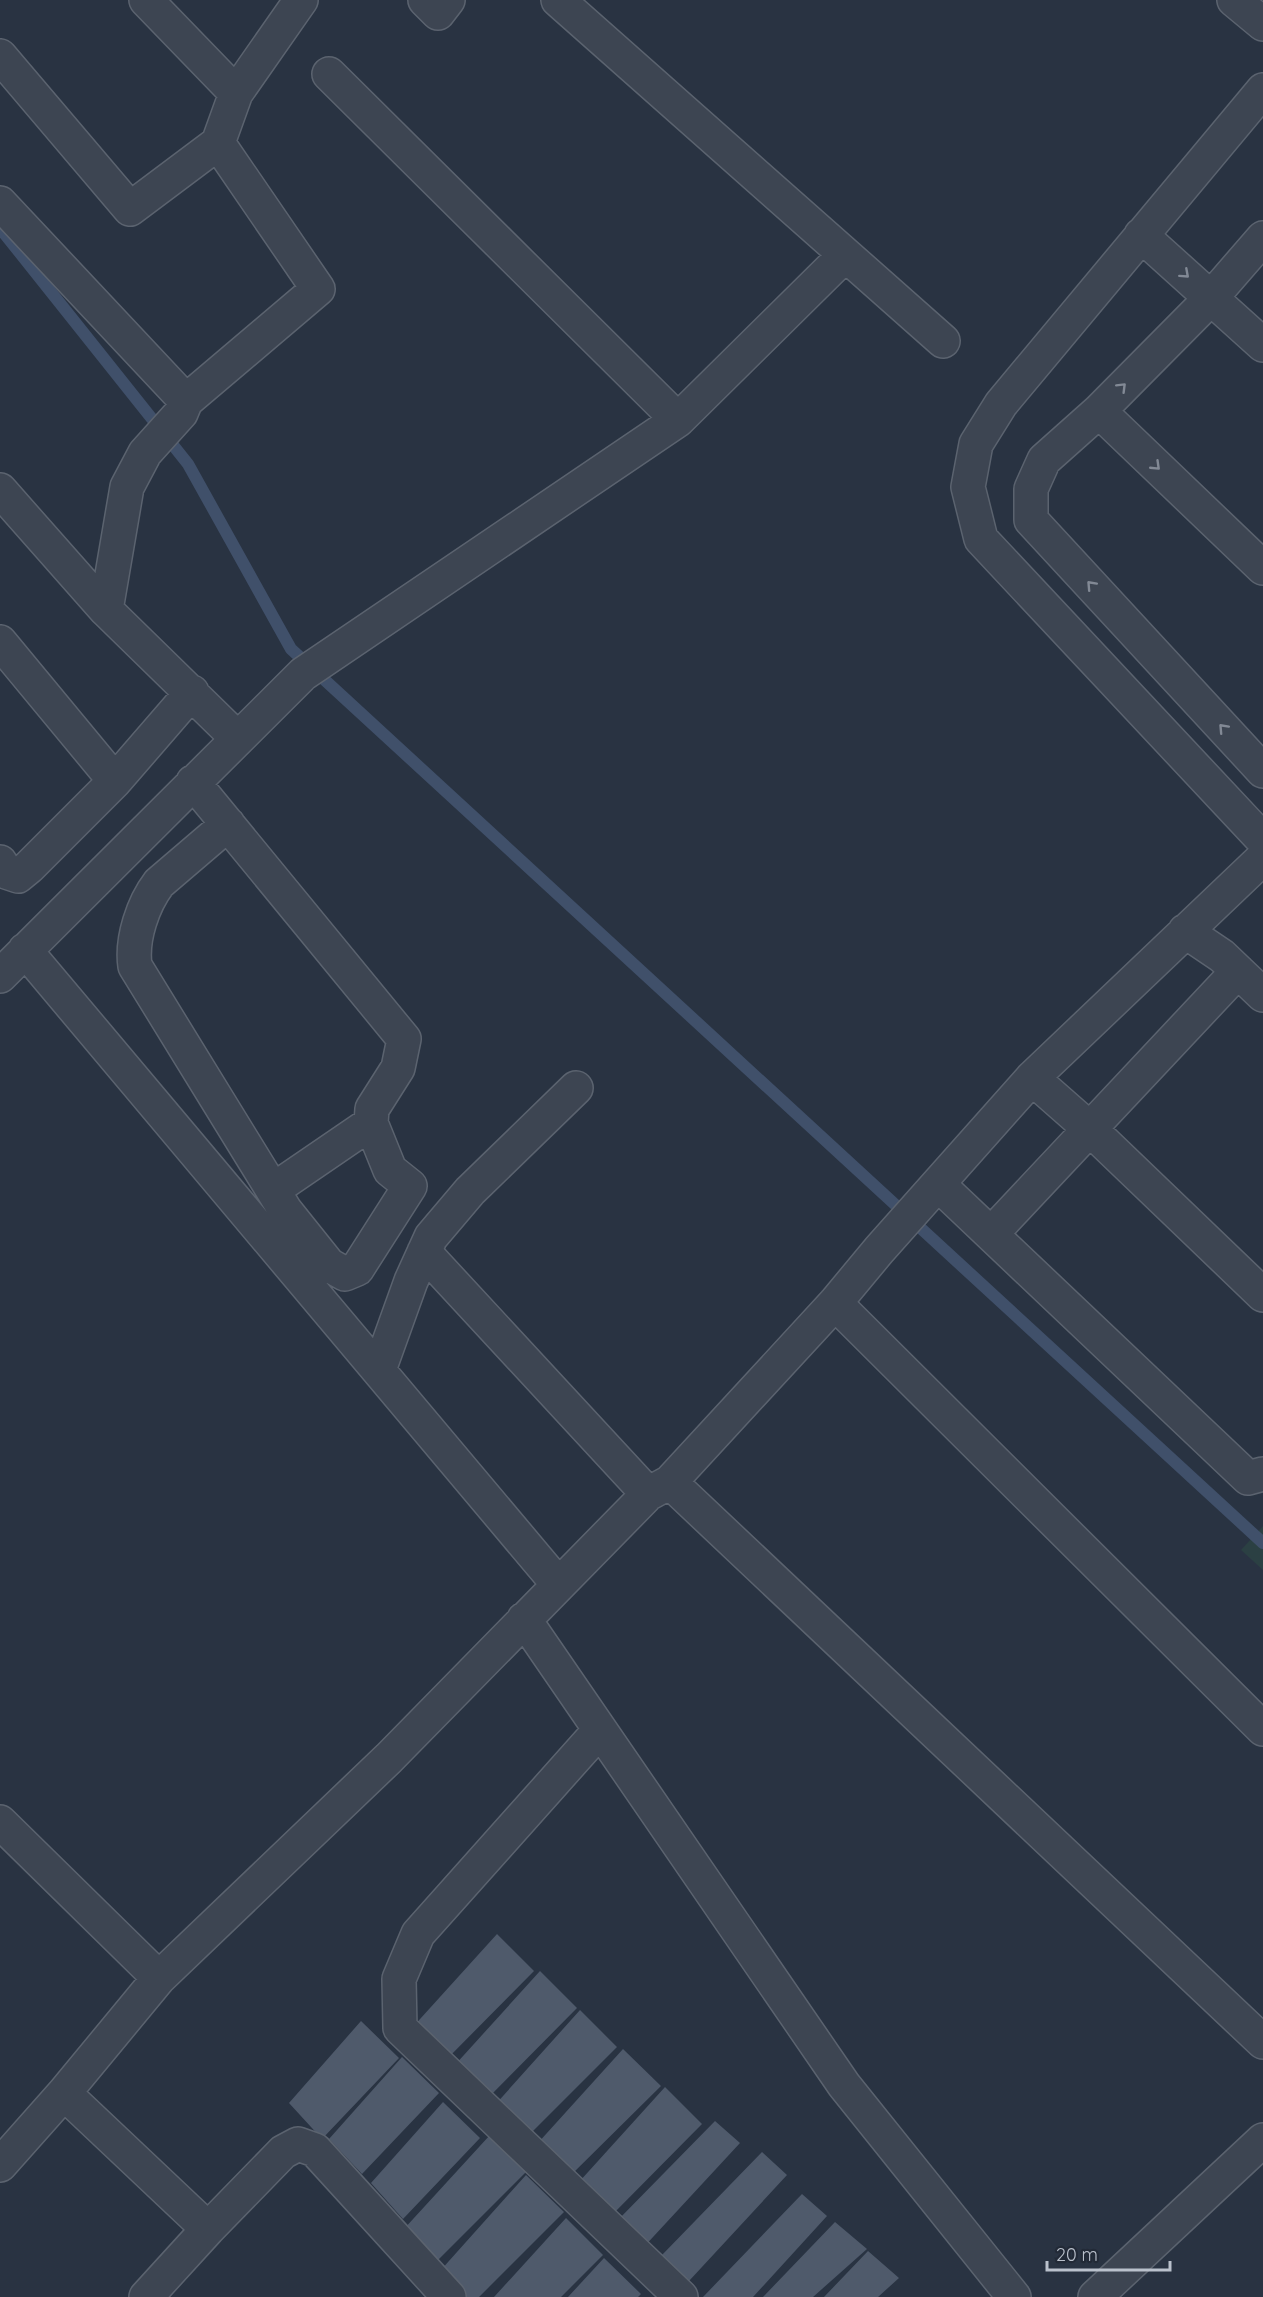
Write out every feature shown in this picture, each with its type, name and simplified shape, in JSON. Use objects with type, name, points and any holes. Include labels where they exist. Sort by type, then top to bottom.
[{"type":"street","points":[[146,0],[236,93]]},
{"type":"street","points":[[0,56],[130,209],[218,143],[236,93],[301,0]]},
{"type":"street","points":[[425,0],[438,13],[448,0]]},
{"type":"street","points":[[558,0],[943,341]]},
{"type":"street","points":[[1234,0],[1263,24]]},
{"type":"street","points":[[329,74],[678,420]]},
{"type":"street","points":[[1263,90],[1000,404],[976,444],[968,487],[981,538],[1263,840]]},
{"type":"street","points":[[106,610],[127,487],[145,453],[183,407],[318,289],[218,143]]},
{"type":"street","points":[[0,203],[183,407]]},
{"type":"street","points":[[1141,235],[1263,345]]},
{"type":"street","points":[[1263,238],[1211,298],[1099,411],[1044,460],[1030,489],[1031,520],[1263,771]]},
{"type":"street","points":[[0,976],[303,674],[678,420],[845,255]]},
{"type":"street","points":[[1099,411],[1263,568]]},
{"type":"street","points":[[0,490],[106,610],[237,738]]},
{"type":"street","points":[[0,642],[115,781]]},
{"type":"street","points":[[0,862],[6,872],[18,876],[115,781],[192,692]]},
{"type":"street","points":[[25,950],[272,1210],[329,1265],[345,1274],[357,1269],[410,1186],[390,1170],[371,1123],[372,1108],[398,1068],[404,1039],[193,782]]},
{"type":"street","points":[[228,824],[159,883],[152,893],[141,920],[133,955],[135,966],[272,1210],[379,1370],[558,1584]]},
{"type":"street","points":[[0,2165],[64,2093],[159,1978],[389,1758],[558,1584],[659,1488],[835,1303],[879,1250],[1032,1078],[1263,858]]},
{"type":"street","points":[[1185,931],[1222,956],[1263,995]]},
{"type":"street","points":[[992,1233],[1238,971]]},
{"type":"street","points":[[1032,1078],[1090,1129],[1263,1295]]},
{"type":"street","points":[[379,1370],[411,1281],[431,1237],[470,1191],[576,1088]]},
{"type":"street","points":[[272,1210],[371,1123]]},
{"type":"street","points":[[935,1189],[992,1233],[1248,1478],[1263,1474]]},
{"type":"street","points":[[424,1252],[659,1488],[1263,2042]]},
{"type":"street","points":[[835,1303],[1263,1729]]},
{"type":"street","points":[[524,1619],[844,2085],[1014,2297]]},
{"type":"street","points":[[600,1730],[418,1934],[399,1979],[400,2028],[681,2297]]},
{"type":"street","points":[[0,1822],[159,1978]]},
{"type":"street","points":[[64,2093],[208,2229]]},
{"type":"street","points":[[1095,2297],[1263,2140]]},
{"type":"street","points":[[146,2297],[208,2229],[284,2152],[298,2144],[315,2150],[449,2297]]},
{"type":"green space","points":[[1263,1526],[1263,1570],[1241,1550]]},
{"type":"building","points":[[497,1934],[534,1971],[443,2063],[411,2029]]},
{"type":"building","points":[[540,1971],[577,2008],[486,2100],[454,2066]]},
{"type":"building","points":[[580,2010],[617,2047],[525,2139],[494,2106]]},
{"type":"building","points":[[361,2021],[399,2058],[322,2139],[289,2103]]},
{"type":"building","points":[[623,2049],[661,2086],[569,2177],[537,2144]]},
{"type":"building","points":[[402,2057],[439,2093],[362,2174],[329,2139]]},
{"type":"building","points":[[665,2087],[702,2124],[611,2216],[579,2182]]},
{"type":"building","points":[[443,2102],[480,2138],[403,2219],[371,2183]]},
{"type":"building","points":[[715,2121],[740,2143],[641,2250],[615,2223]]},
{"type":"building","points":[[490,2135],[526,2172],[435,2263],[403,2230]]},
{"type":"building","points":[[762,2152],[787,2175],[689,2281],[662,2255]]},
{"type":"building","points":[[526,2175],[564,2212],[479,2297],[465,2297],[440,2271]]},
{"type":"building","points":[[802,2194],[827,2216],[753,2297],[703,2297]]},
{"type":"building","points":[[566,2218],[603,2255],[561,2297],[494,2297]]},
{"type":"building","points":[[835,2222],[867,2249],[813,2297],[763,2297]]},
{"type":"building","points":[[868,2251],[899,2278],[878,2297],[824,2297]]},
{"type":"building","points":[[604,2258],[641,2294],[638,2297],[568,2297]]},
{"type":"waterway","points":[[0,228],[188,464],[291,649],[1263,1543]]}]
